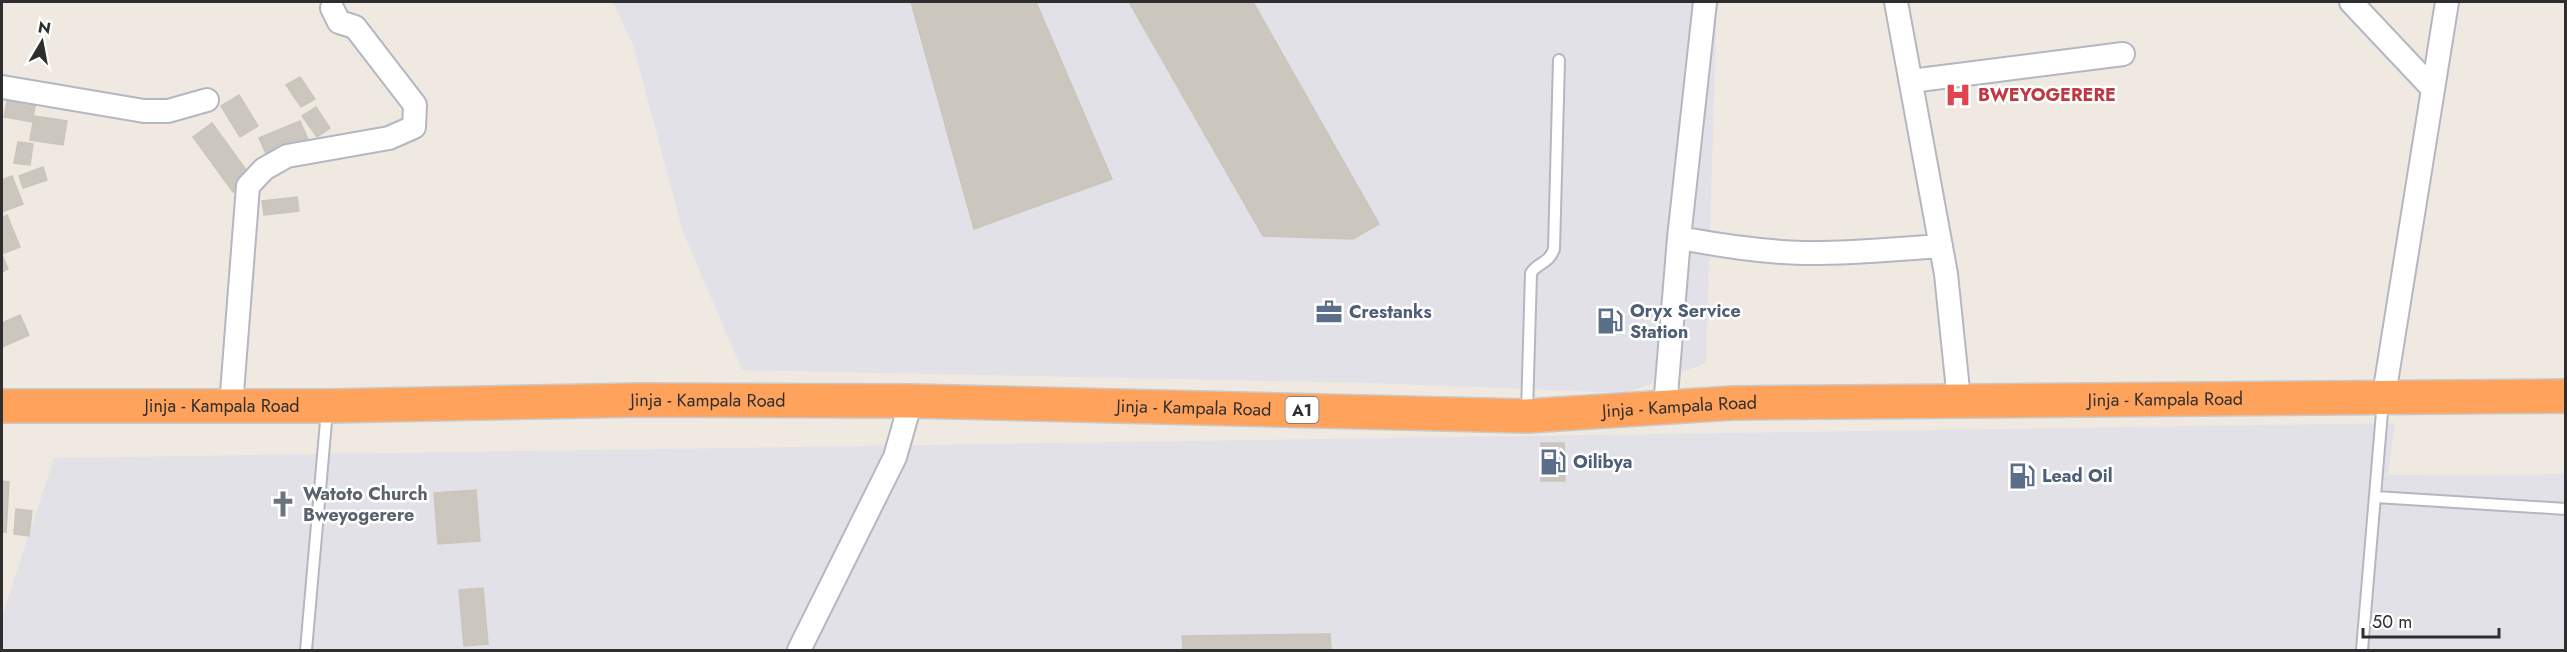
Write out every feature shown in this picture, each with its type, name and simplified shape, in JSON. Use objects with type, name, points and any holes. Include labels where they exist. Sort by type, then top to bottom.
[{"type":"highway","name":"Jinja - Kampala Road","points":[[4,400],[231,406],[639,400],[911,401],[1527,416],[1733,403],[2384,395],[2565,396]]},
{"type":"street","points":[[1665,407],[1679,238],[1705,2]]},
{"type":"street","points":[[1896,2],[1941,246],[1959,400]]},
{"type":"street","points":[[2350,2],[2433,89]]},
{"type":"street","points":[[2384,395],[2447,2]]},
{"type":"street","points":[[231,406],[248,186],[264,169],[287,156],[388,138],[414,127],[415,105],[355,27],[339,22],[332,8]]},
{"type":"street","points":[[1911,81],[2123,54]]},
{"type":"street","points":[[2,87],[144,111],[168,111],[207,100]]},
{"type":"street","points":[[1679,238],[1713,245],[1801,253],[1867,252],[1941,246]]},
{"type":"street","points":[[799,651],[895,457],[911,401]]},
{"type":"lane","points":[[1527,416],[1531,273],[1534,268],[1551,258],[1554,249],[1559,60]]},
{"type":"lane","points":[[2362,651],[2384,395]]},
{"type":"lane","points":[[306,651],[327,406]]},
{"type":"lane","points":[[2376,496],[2565,509]]},
{"type":"shaded area","points":[[613,2],[1717,2],[1706,363],[1626,393],[1371,383],[742,370],[683,232],[633,45]]},
{"type":"shaded area","points":[[2395,423],[2388,475],[2565,474],[2565,650],[2,650],[2,616],[54,458]]},
{"type":"building","points":[[911,2],[1036,2],[1112,179],[974,229]]},
{"type":"building","points":[[1129,2],[1253,2],[1379,224],[1353,239],[1263,236]]},
{"type":"building","points":[[300,77],[315,99],[301,107],[286,85]]},
{"type":"building","points":[[239,95],[258,126],[240,137],[221,106]]},
{"type":"building","points":[[8,96],[36,101],[32,122],[4,117]]},
{"type":"building","points":[[316,107],[330,128],[317,137],[302,116]]},
{"type":"building","points":[[34,116],[67,121],[63,145],[30,140]]},
{"type":"building","points":[[300,121],[310,144],[269,161],[259,138]]},
{"type":"building","points":[[212,123],[252,178],[233,192],[193,137]]},
{"type":"building","points":[[18,142],[33,144],[30,165],[14,163]]},
{"type":"building","points":[[43,167],[47,180],[23,188],[19,176]]},
{"type":"building","points":[[12,176],[23,204],[2,212],[2,180]]},
{"type":"building","points":[[297,197],[299,211],[264,215],[262,201]]},
{"type":"building","points":[[7,215],[20,247],[2,254],[2,218]]},
{"type":"building","points":[[2,258],[8,269],[2,272]]},
{"type":"building","points":[[20,315],[29,335],[2,347],[2,323]]},
{"type":"building","name":"Oilibya","points":[[1541,443],[1564,443],[1565,481],[1541,481]]},
{"type":"building","points":[[2,481],[9,482],[6,532],[2,532]]},
{"type":"building","points":[[476,490],[480,541],[438,544],[434,493]]},
{"type":"building","points":[[16,509],[32,511],[29,536],[14,534]]},
{"type":"building","points":[[483,588],[488,644],[464,646],[459,590]]},
{"type":"building","points":[[1330,634],[1331,650],[1183,650],[1182,636]]},
{"type":"place","name":"BWEYOGERERE","points":[[1958,95]]},
{"type":"place","name":"Crestanks","points":[[1329,312]]},
{"type":"place","name":"Oryx Service Station","points":[[1610,321]]},
{"type":"place","name":"Oilibya","points":[[1553,462]]},
{"type":"place","name":"Lead Oil","points":[[2022,476]]},
{"type":"place","name":"Watoto Church Bweyogerere","points":[[283,504]]}]
